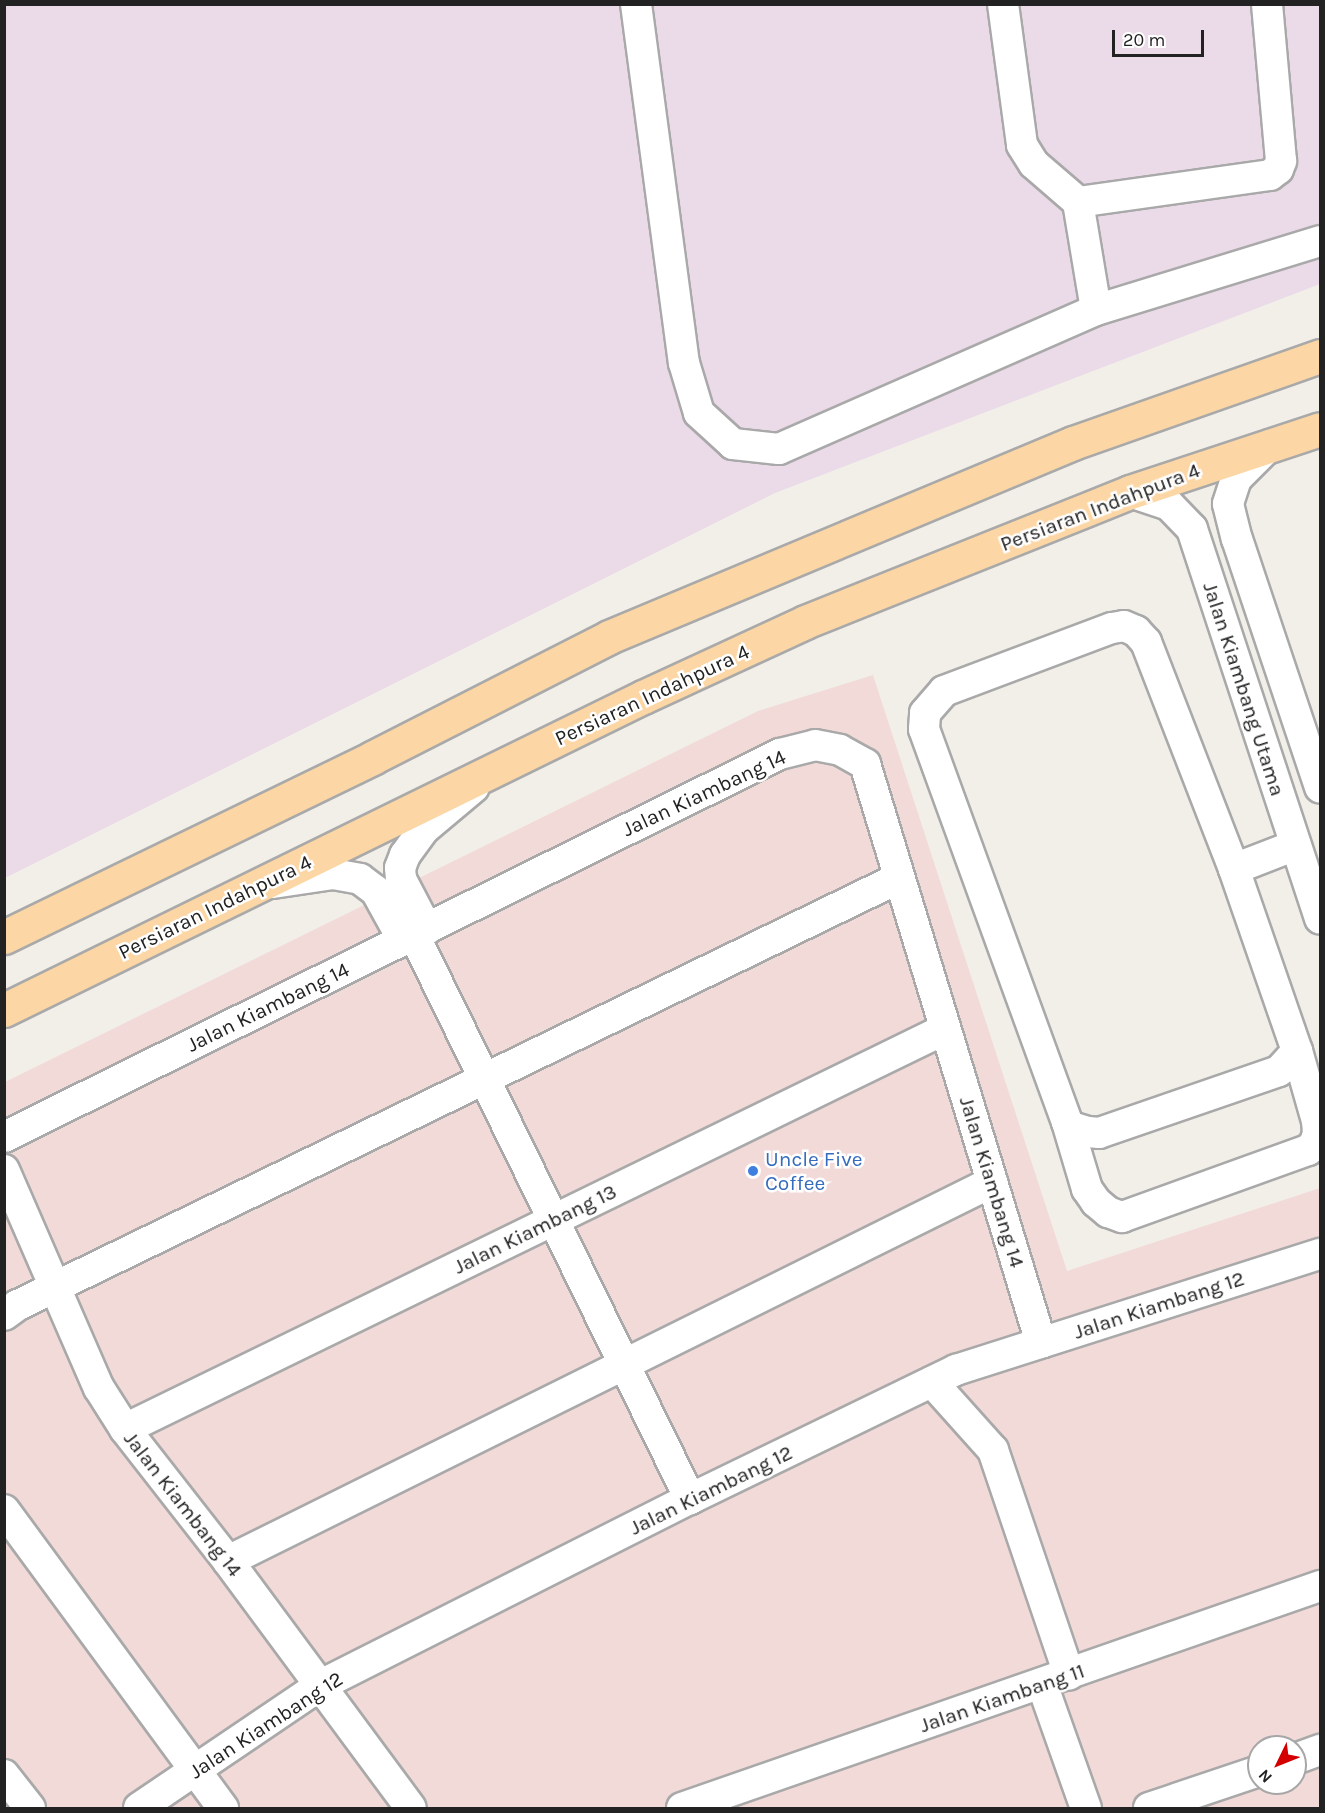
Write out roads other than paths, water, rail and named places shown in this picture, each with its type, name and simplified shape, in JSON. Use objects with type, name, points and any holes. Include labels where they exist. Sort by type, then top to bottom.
[{"type":"main road","points":[[4,937],[372,758],[609,637],[1072,443],[1320,356]]},
{"type":"main road","name":"Persiaran Indahpura 4","points":[[4,1010],[643,697],[805,622],[1130,492],[1320,429]]},
{"type":"street","points":[[636,4],[684,363],[699,413],[733,444],[778,449],[1096,310],[1320,241]]},
{"type":"street","points":[[1003,4],[1022,145],[1034,164],[1078,202],[1096,310]]},
{"type":"street","points":[[1078,202],[1270,175],[1278,169],[1281,161],[1267,4]]},
{"type":"street","name":"Jalan Kiambang Utama","points":[[1270,446],[1236,479],[1228,504],[1237,540],[1320,787]]},
{"type":"street","name":"Jalan Kiambang Utama","points":[[1130,492],[1169,505],[1192,529],[1320,919]]},
{"type":"street","points":[[1124,626],[1136,631],[1146,642],[1234,868],[1297,1051],[1317,1121],[1318,1134],[1314,1145],[1308,1150],[1122,1217],[1108,1212],[1096,1203],[1087,1189],[1067,1122],[924,729],[925,713],[944,691],[1112,628],[1124,626]]},
{"type":"street","name":"Jalan Kiambang 14","points":[[4,1137],[780,754],[815,745],[840,750],[865,764],[1041,1343]]},
{"type":"street","points":[[492,772],[424,829],[405,855],[400,868],[401,879],[414,935],[690,1499]]},
{"type":"street","points":[[1234,868],[1296,845]]},
{"type":"street","points":[[262,884],[333,874],[360,879],[376,891],[414,935]]},
{"type":"street","points":[[4,1316],[18,1305],[899,878]]},
{"type":"street","name":"Jalan Kiambang 13","points":[[125,1429],[945,1029]]},
{"type":"street","points":[[1067,1122],[1079,1131],[1099,1133],[1279,1071],[1297,1051]]},
{"type":"street","name":"Jalan Kiambang 14","points":[[4,1170],[99,1388],[125,1429],[228,1561],[411,1809]]},
{"type":"street","points":[[228,1561],[992,1182]]},
{"type":"street","name":"Jalan Kiambang 12","points":[[139,1809],[319,1686],[690,1499],[956,1370],[1320,1254]]},
{"type":"street","points":[[932,1382],[993,1450],[1056,1679],[1086,1809]]},
{"type":"street","points":[[4,1510],[223,1809]]},
{"type":"street","name":"Jalan Kiambang 11","points":[[682,1809],[1320,1586]]},
{"type":"street","points":[[4,1774],[30,1809]]},
{"type":"street","points":[[1149,1809],[1247,1775]]},
{"type":"place","name":"Uncle Five Coffee","points":[[753,1171]]}]
